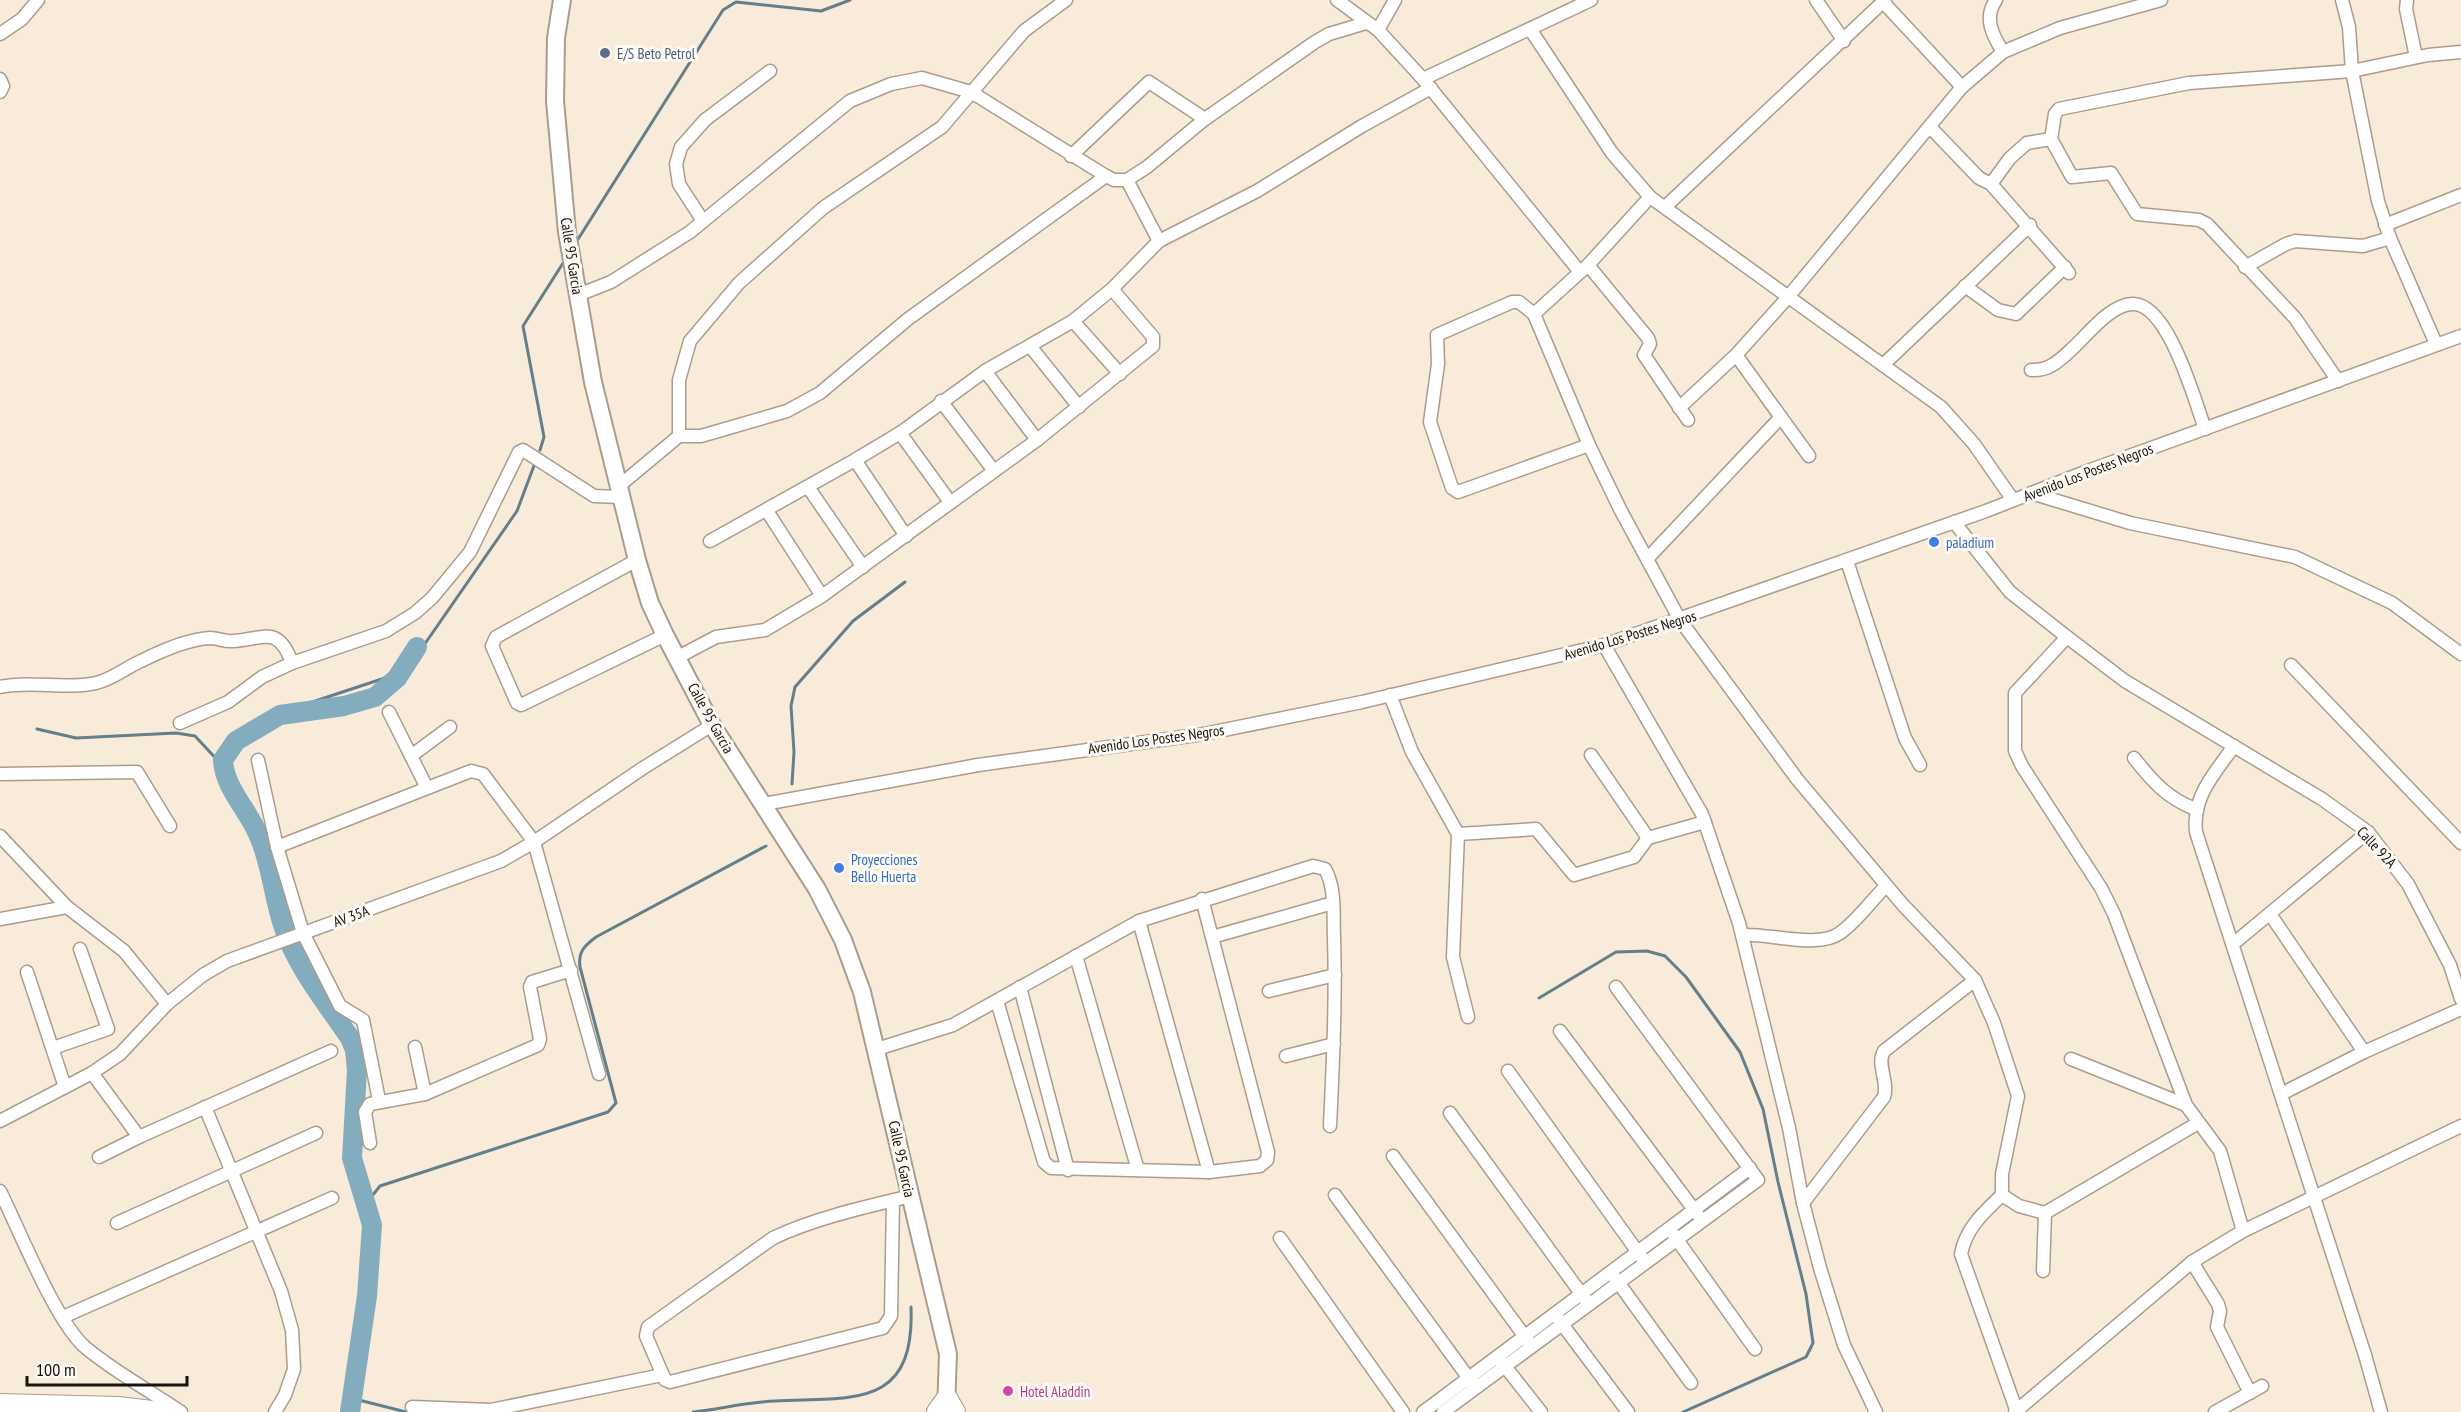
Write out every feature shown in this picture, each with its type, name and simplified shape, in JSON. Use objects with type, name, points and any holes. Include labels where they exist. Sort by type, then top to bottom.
[{"type":"main road","points":[[0,1404],[118,1407],[160,1412]]},
{"type":"street","name":"Calle 95 Garcia","points":[[562,0],[556,38],[555,101],[567,232],[593,382],[637,560],[650,603],[664,635],[678,657],[712,725],[817,889],[843,940],[862,992],[948,1354],[946,1408]]},
{"type":"street","points":[[679,436],[679,380],[690,341],[739,283],[823,208],[942,127],[1024,31],[1066,0]]},
{"type":"street","points":[[1337,0],[1378,30],[1584,268],[1648,338],[1650,344],[1644,355],[1688,420]]},
{"type":"street","points":[[1378,30],[1395,0]]},
{"type":"street","points":[[710,541],[767,511],[900,433],[941,401],[986,371],[1073,321],[1112,289],[1159,241],[1257,191],[1427,84],[1530,28],[1591,0]]},
{"type":"street","points":[[1816,0],[1844,41]]},
{"type":"street","points":[[1996,0],[1991,7],[1990,32],[2003,52]]},
{"type":"street","points":[[1680,408],[1736,355],[1788,297],[1962,87],[2003,52],[2060,28],[2160,0]]},
{"type":"street","points":[[2342,0],[2349,27],[2352,71],[2385,225],[2436,344]]},
{"type":"street","points":[[2407,0],[2406,9],[2416,57]]},
{"type":"street","points":[[1665,207],[1884,1],[1962,87]]},
{"type":"street","points":[[0,34],[22,19],[36,4]]},
{"type":"street","points":[[579,295],[611,282],[690,232],[850,101],[891,84],[922,78],[970,92],[1106,176],[1114,180],[1127,180],[1147,167],[1205,119],[1315,42],[1329,34],[1366,23]]},
{"type":"street","points":[[1530,28],[1612,153],[1650,197],[1941,407],[1974,444],[2013,500]]},
{"type":"street","points":[[2338,381],[2295,318],[2207,224],[2134,212],[2111,173],[2072,177],[2051,139],[2055,114],[2059,109],[2189,83],[2352,71],[2416,57],[2461,52]]},
{"type":"street","points":[[703,221],[679,184],[676,164],[681,147],[705,120],[770,70]]},
{"type":"street","points":[[0,79],[3,86],[0,92]]},
{"type":"street","points":[[1071,156],[1149,82],[1205,119]]},
{"type":"street","points":[[1930,128],[1979,178],[1991,184],[2030,225],[2067,270],[2016,314],[1998,310],[1965,286]]},
{"type":"street","points":[[1991,184],[2010,158],[2027,143],[2051,139]]},
{"type":"street","points":[[180,723],[228,702],[262,677],[292,663],[386,631],[425,604],[470,552],[519,452],[523,450],[594,496],[620,492],[679,436],[701,436],[788,411],[820,393],[908,319],[1106,176]]},
{"type":"street","points":[[1127,180],[1159,241]]},
{"type":"street","points":[[2385,225],[2461,195]]},
{"type":"street","points":[[1534,314],[1584,268],[1650,197]]},
{"type":"street","points":[[1883,365],[2030,225]]},
{"type":"street","points":[[2245,267],[2295,241],[2363,246],[2390,238]]},
{"type":"street","points":[[678,657],[716,637],[765,630],[822,596],[1037,440],[1120,374],[1155,342],[1112,289]]},
{"type":"street","points":[[1589,445],[1458,492],[1452,488],[1430,422],[1438,364],[1437,335],[1512,302],[1519,302],[1534,314],[1589,445],[1680,620],[1797,779],[1886,886],[1975,980],[1994,1023],[2018,1096],[2002,1174],[2002,1195],[1972,1224],[1963,1242],[1961,1254],[2016,1412],[2192,1262],[2243,1231],[2314,1199],[2461,1126]]},
{"type":"street","points":[[2031,370],[2042,371],[2056,364],[2106,317],[2120,309],[2131,304],[2145,306],[2158,318],[2169,334],[2205,429]]},
{"type":"street","points":[[1073,321],[1120,374]]},
{"type":"street","name":"Avenido Los Postes Negros","points":[[764,804],[978,765],[1204,734],[1390,695],[1604,645],[1847,561],[2461,336]]},
{"type":"street","points":[[1030,346],[1079,407]]},
{"type":"street","points":[[1736,355],[1809,456]]},
{"type":"street","points":[[986,371],[1037,440]]},
{"type":"street","points":[[941,401],[994,471]]},
{"type":"street","points":[[1647,559],[1781,417]]},
{"type":"street","points":[[900,433],[950,501]]},
{"type":"street","points":[[855,460],[906,536]]},
{"type":"street","points":[[808,487],[863,567]]},
{"type":"street","points":[[2031,493],[2130,523],[2301,559],[2392,603],[2461,654]]},
{"type":"street","points":[[767,511],[822,596]]},
{"type":"street","name":"Calle 92A","points":[[1954,522],[2010,592],[2125,681],[2322,799],[2368,832],[2408,884],[2456,963],[2461,999]]},
{"type":"street","points":[[637,560],[496,637],[492,646],[517,703],[521,705],[664,635]]},
{"type":"street","points":[[1847,561],[1905,738],[1920,765]]},
{"type":"street","points":[[0,687],[27,683],[83,685],[99,683],[149,656],[211,638],[233,641],[255,636],[270,636],[286,648],[292,663]]},
{"type":"street","points":[[2067,637],[2015,693],[2015,751],[2022,766],[2101,888],[2114,914],[2186,1105],[2220,1151],[2243,1231]]},
{"type":"street","points":[[1604,645],[1705,822],[1742,935],[1789,1128],[1803,1203],[1844,1345],[1876,1412]]},
{"type":"street","points":[[2291,665],[2461,843]]},
{"type":"street","points":[[1390,695],[1412,752],[1458,834],[1453,957],[1468,1017]]},
{"type":"street","points":[[389,712],[427,788]]},
{"type":"street","name":"AV 35A","points":[[0,1121],[92,1073],[120,1054],[167,1004],[203,975],[226,961],[501,861],[534,842],[643,768],[712,725]]},
{"type":"street","points":[[411,756],[450,727]]},
{"type":"street","points":[[2234,746],[2199,797],[2195,809],[2196,832],[2381,1412]]},
{"type":"street","points":[[1590,755],[1648,838]]},
{"type":"street","points":[[2134,758],[2154,785],[2176,802],[2195,809]]},
{"type":"street","points":[[258,760],[299,935],[340,1006],[363,1020],[379,1100]]},
{"type":"street","points":[[277,847],[477,770],[483,774],[534,842],[599,1074]]},
{"type":"street","points":[[0,774],[137,772],[170,826]]},
{"type":"street","points":[[1458,834],[1536,829],[1574,875],[1634,857],[1648,838],[1705,822]]},
{"type":"street","points":[[2233,944],[2368,832]]},
{"type":"street","points":[[0,836],[67,908],[97,928],[124,951],[167,1004]]},
{"type":"street","points":[[877,1049],[937,1032],[1139,921],[1202,899],[1313,866],[1325,869],[1330,877],[1333,903],[1335,975],[1330,1126]]},
{"type":"street","points":[[1742,935],[1760,933],[1822,940],[1839,934],[1886,886]]},
{"type":"street","points":[[997,1001],[1044,1162],[1051,1168],[1209,1172],[1260,1166],[1267,1160],[1268,1152],[1202,899]]},
{"type":"street","points":[[1212,937],[1333,903]]},
{"type":"street","points":[[0,919],[67,908]]},
{"type":"street","points":[[2270,914],[2364,1052]]},
{"type":"street","points":[[1139,921],[1209,1172]]},
{"type":"street","points":[[53,1048],[108,1029],[80,949]]},
{"type":"street","points":[[1076,956],[1138,1170]]},
{"type":"street","points":[[370,1143],[364,1112],[370,1104],[379,1100],[425,1094],[538,1045],[540,1039],[530,987],[532,982],[571,970]]},
{"type":"street","points":[[27,972],[65,1087]]},
{"type":"street","points":[[1269,991],[1335,975]]},
{"type":"street","points":[[1803,1203],[1884,1097],[1886,1088],[1881,1057],[1884,1051],[1975,980]]},
{"type":"street","points":[[1020,987],[1068,1170]]},
{"type":"street","points":[[1423,1412],[1472,1383],[1614,1278],[1645,1263],[1758,1180],[1616,987]]},
{"type":"street","points":[[2280,1094],[2364,1052],[2461,1009]]},
{"type":"street","points":[[1560,1031],[1703,1221]]},
{"type":"street","points":[[1286,1056],[1334,1044]]},
{"type":"street","points":[[415,1047],[425,1094]]},
{"type":"street","points":[[99,1157],[331,1051]]},
{"type":"street","points":[[2071,1059],[2186,1105]]},
{"type":"street","points":[[1508,1071],[1645,1263]]},
{"type":"street","points":[[92,1073],[139,1137]]},
{"type":"street","points":[[205,1107],[280,1292],[292,1330],[294,1369],[285,1395],[274,1412]]},
{"type":"street","points":[[1450,1113],[1585,1299]]},
{"type":"street","points":[[2002,1195],[2019,1206],[2045,1213],[2198,1123]]},
{"type":"street","points":[[117,1223],[316,1133]]},
{"type":"street","points":[[1393,1156],[1528,1341]]},
{"type":"street","points":[[1614,1278],[1637,1252],[1750,1168]]},
{"type":"street","points":[[1724,1188],[1732,1199]]},
{"type":"street","points":[[0,1191],[63,1317],[84,1346],[181,1412]]},
{"type":"street","points":[[1335,1195],[1472,1383]]},
{"type":"street","points":[[893,1200],[891,1316],[883,1328],[670,1382],[662,1375],[646,1336],[648,1327],[773,1238],[893,1200],[910,1197]]},
{"type":"street","points":[[63,1317],[255,1230],[332,1198]]},
{"type":"street","points":[[2043,1270],[2045,1213]]},
{"type":"street","points":[[1669,1229],[1755,1348]]},
{"type":"street","points":[[1280,1238],[1403,1412]]},
{"type":"street","points":[[2192,1262],[2218,1304],[2220,1311],[2217,1327],[2250,1393]]},
{"type":"street","points":[[1614,1278],[1691,1383]]},
{"type":"street","points":[[1558,1319],[1628,1412]]},
{"type":"street","points":[[1502,1361],[1541,1412]]},
{"type":"street","points":[[412,1407],[491,1410],[662,1375]]},
{"type":"street","points":[[1443,1412],[1472,1383]]},
{"type":"street","points":[[2215,1412],[2262,1386]]},
{"type":"waterway","points":[[575,244],[723,10],[736,2],[821,11],[850,0]]},
{"type":"waterway","points":[[540,450],[544,437],[523,326],[565,260]]},
{"type":"waterway","points":[[222,765],[227,752],[243,730],[276,714],[406,671],[517,511],[535,463]]},
{"type":"waterway","points":[[792,784],[794,752],[791,706],[795,687],[853,621],[905,582]]},
{"type":"waterway","points":[[350,1412],[367,1296],[372,1225],[352,1158],[357,1070],[355,1050],[350,1038],[322,998],[290,943],[280,916],[263,845],[254,825],[227,780],[223,760],[236,741],[280,715],[344,706],[375,697],[397,678],[417,647]]},
{"type":"waterway","points":[[37,729],[76,738],[176,733],[195,736],[222,765],[229,789],[252,819],[265,853],[285,937]]},
{"type":"waterway","points":[[368,1201],[380,1186],[608,1112],[616,1103],[580,967],[583,950],[596,937],[766,846]]},
{"type":"waterway","points":[[286,944],[289,954],[350,1045],[361,1072],[347,1134],[348,1153],[368,1201],[368,1233],[359,1350],[344,1412]]},
{"type":"waterway","points":[[1539,998],[1616,952],[1647,951],[1665,956],[1686,977],[1740,1052],[1763,1109],[1778,1182],[1806,1294],[1813,1343],[1806,1357],[1683,1412]]},
{"type":"waterway","points":[[693,1412],[765,1402],[853,1397],[873,1391],[890,1381],[902,1365],[909,1340],[911,1307]]},
{"type":"waterway","points":[[347,1397],[406,1412]]},
{"type":"place","name":"E/S Beto Petrol","points":[[605,53]]},
{"type":"place","name":"paladium","points":[[1934,542]]},
{"type":"place","name":"Proyecciones Bello Huerta","points":[[839,868]]},
{"type":"place","name":"Hotel Aladdin","points":[[1008,1391]]}]
